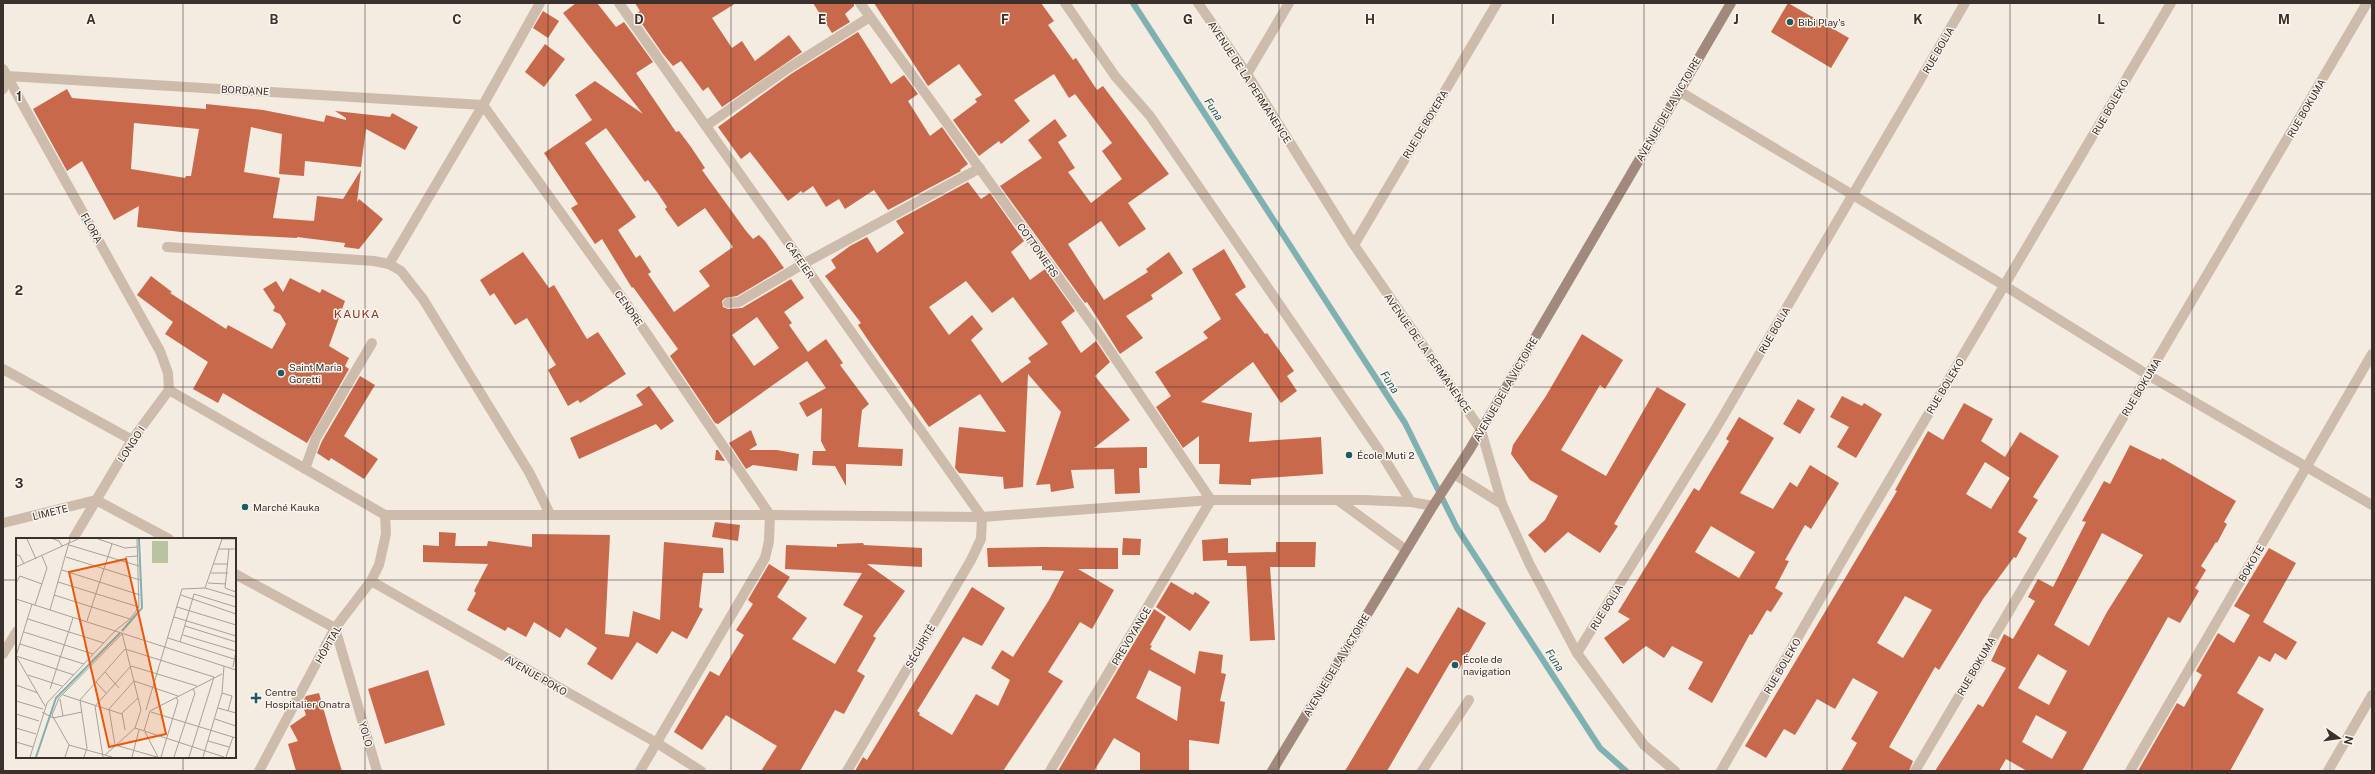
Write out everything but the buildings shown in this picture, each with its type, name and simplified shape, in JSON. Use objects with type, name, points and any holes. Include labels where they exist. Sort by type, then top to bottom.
[{"type":"main road","name":"AVENUE DE LA VICTOIRE","points":[[1272,771],[1406,550],[1454,474],[1731,3]]},
{"type":"street","points":[[389,264],[483,105],[540,3]]},
{"type":"street","name":"CAFEIER","points":[[619,3],[982,518]]},
{"type":"street","name":"COTTONIERS","points":[[860,3],[1090,322],[1211,500]]},
{"type":"street","points":[[1065,3],[1115,76],[1150,116],[1379,450],[1411,502]]},
{"type":"street","name":"AVENUE DE LA PERMANENCE","points":[[1198,3],[1247,74],[1354,245],[1480,430],[1502,504],[1530,565],[1577,653],[1644,745],[1675,771]]},
{"type":"street","points":[[1247,74],[1289,3]]},
{"type":"street","name":"RUE DE BOYERA","points":[[1354,245],[1497,3]]},
{"type":"street","name":"RUE BOLIA","points":[[1577,653],[1715,430],[1965,3]]},
{"type":"street","name":"RUE BOLEKO","points":[[1721,771],[1851,545],[2171,3]]},
{"type":"street","name":"RUE BOKUMA","points":[[1915,771],[2367,3]]},
{"type":"street","points":[[706,126],[787,69],[870,17]]},
{"type":"street","points":[[3,90],[5,73]]},
{"type":"street","name":"BORDANE","points":[[5,73],[483,105]]},
{"type":"street","name":"FLORA","points":[[5,73],[160,351],[168,374],[169,390]]},
{"type":"street","points":[[1679,91],[1854,194],[2148,375],[2372,505]]},
{"type":"street","name":"CENDRE","points":[[483,105],[624,300],[770,514]]},
{"type":"street","points":[[728,303],[739,302],[803,264],[980,168]]},
{"type":"street","points":[[167,247],[321,257],[389,264],[401,271],[423,299],[529,472],[550,514]]},
{"type":"street","points":[[305,469],[316,438],[372,343]]},
{"type":"street","name":"BOKOTE","points":[[2130,771],[2372,354]]},
{"type":"street","points":[[3,369],[132,440]]},
{"type":"street","points":[[169,390],[385,515],[770,514],[982,518],[1211,500],[1435,503]]},
{"type":"street","name":"LONGO I","points":[[73,538],[132,440],[169,390]]},
{"type":"street","points":[[1454,474],[1502,504]]},
{"type":"street","points":[[96,500],[167,538]]},
{"type":"street","name":"LIMETE","points":[[3,523],[96,500]]},
{"type":"street","name":"PREVOYANCE","points":[[1050,771],[1211,500]]},
{"type":"street","points":[[1339,501],[1406,550]]},
{"type":"street","points":[[640,771],[658,744],[765,558],[769,541],[770,514]]},
{"type":"street","name":"HÔPITAL","points":[[260,771],[335,628],[371,581],[383,552],[386,534],[385,515]]},
{"type":"street","name":"SÉCURITÉ","points":[[847,771],[971,560],[981,539],[982,518]]},
{"type":"street","points":[[236,575],[335,628]]},
{"type":"street","name":"AVENUE POKO","points":[[371,581],[658,744],[700,771]]},
{"type":"street","name":"YOLO","points":[[335,628],[377,771]]},
{"type":"street","points":[[3,654],[16,633]]},
{"type":"street","points":[[2328,771],[2372,695]]},
{"type":"street","points":[[1422,771],[1469,700]]},
{"type":"waterway","name":"Funa","points":[[1133,3],[1405,423],[1457,528],[1600,748],[1626,771]]},
{"type":"place","name":"Bibi Play's","points":[[1790,22]]},
{"type":"place","name":"Saint Maria Goretti","points":[[281,373]]},
{"type":"place","name":"École Muti 2","points":[[1349,455]]},
{"type":"place","name":"Marché Kauka","points":[[245,507]]},
{"type":"place","name":"École de navigation","points":[[1455,665]]},
{"type":"place","name":"Centre Hospitalier Onatra","points":[[256,698]]},
{"type":"district","name":"KAUKA","points":[[357,314]]}]
